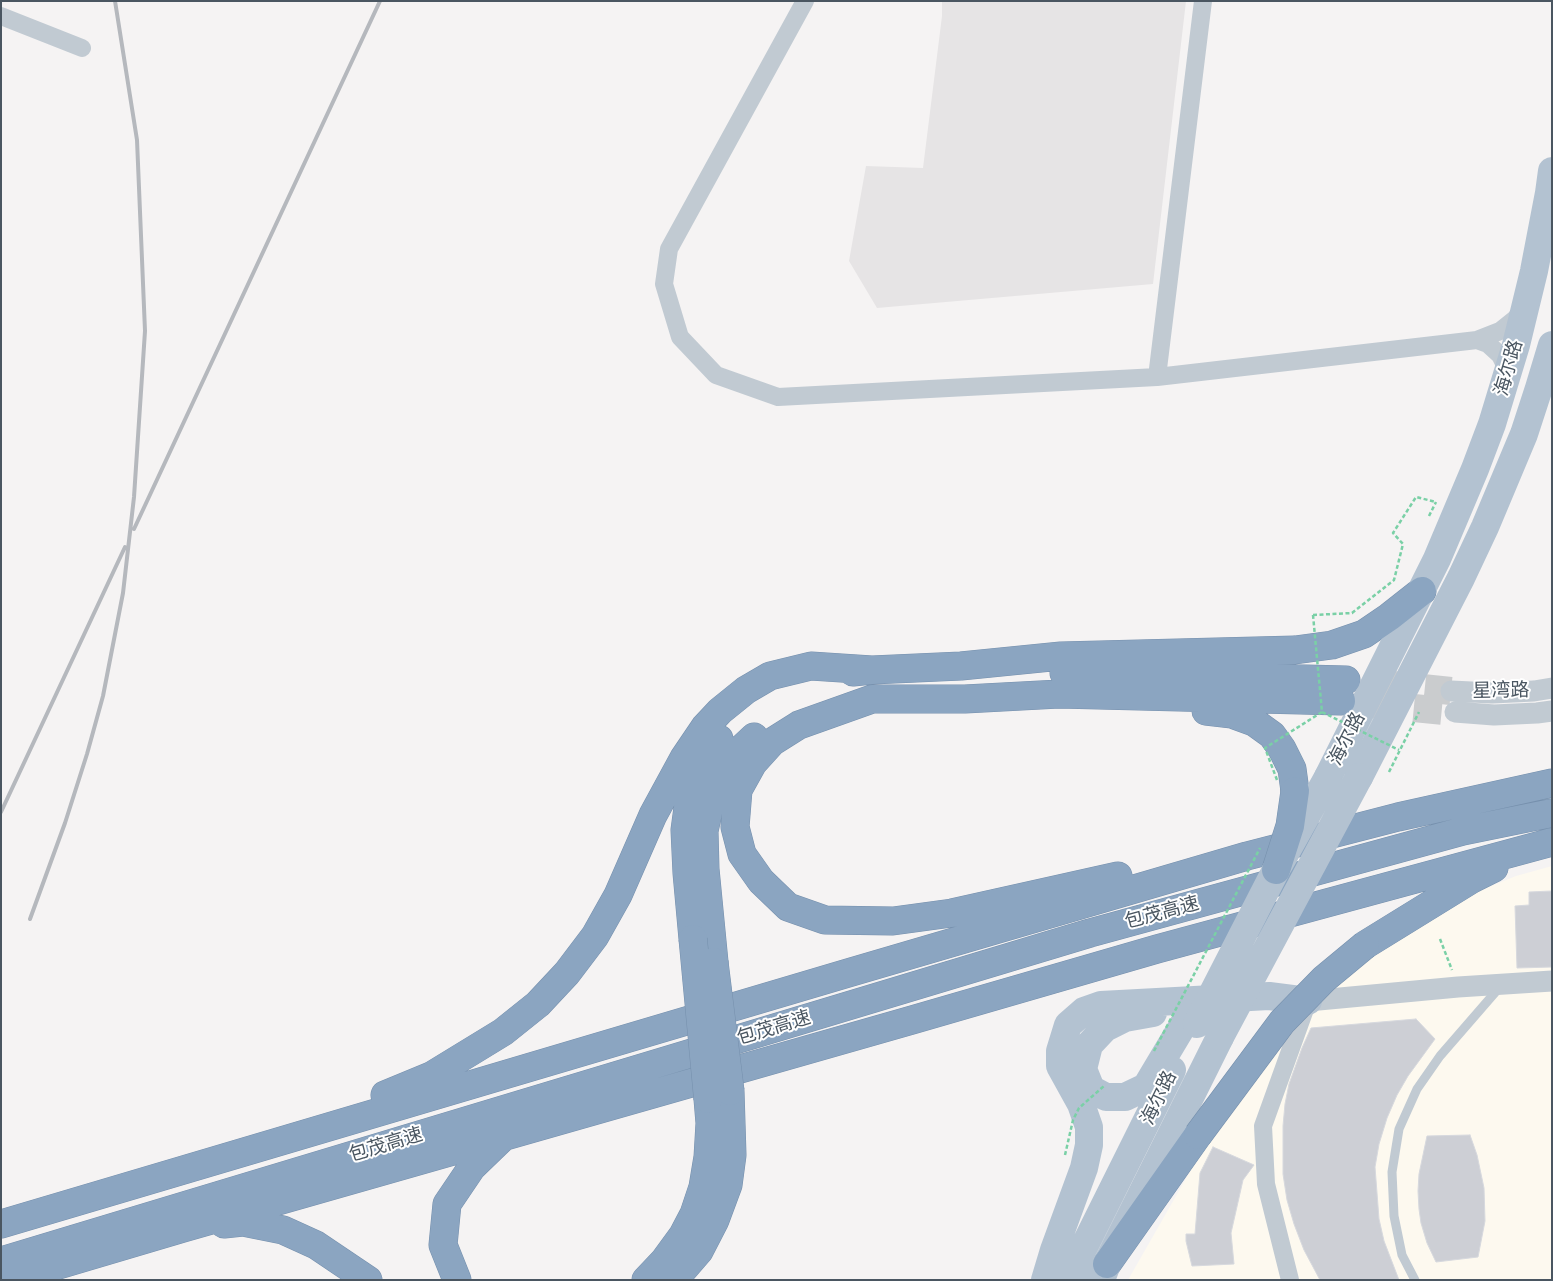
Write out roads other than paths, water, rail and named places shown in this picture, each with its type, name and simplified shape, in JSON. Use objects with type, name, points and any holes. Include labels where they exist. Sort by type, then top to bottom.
[{"type":"highway","points":[[674,1280],[700,1251],[716,1220],[728,1185],[732,1155],[719,1095],[693,940],[685,830],[690,793],[700,768],[718,740],[732,723],[754,704],[776,691],[813,678],[872,670],[961,666],[1061,656],[1295,650],[1332,645],[1364,634],[1389,618],[1422,591]]},
{"type":"highway","points":[[1,1217],[369,1101],[431,1076],[503,1032],[538,1004],[567,973],[595,936],[618,895],[653,815],[684,758],[705,727],[720,711],[746,690],[770,676],[811,666],[872,670]]},
{"type":"highway","points":[[646,1280],[683,1235],[694,1214],[703,1187],[708,1157],[710,1123],[719,1095],[714,962],[705,869],[704,832],[710,803],[720,780],[739,751],[763,729],[793,710],[826,701],[965,699],[1059,694],[1336,698],[961,666]]},
{"type":"highway","points":[[872,699],[800,725],[772,742],[753,763],[738,790],[734,827],[742,854],[761,881],[788,907],[825,920],[893,921],[952,913],[1186,861],[1322,828],[1398,817]]},
{"type":"highway","points":[[965,699],[1059,711],[1209,711],[1232,714],[1254,722],[1272,735],[1282,749],[1292,769],[1286,786],[1290,826],[1276,870]]},
{"type":"highway","points":[[1504,793],[1552,777]]},
{"type":"highway","name":"包茂高速","points":[[1,1224],[1247,856],[1398,817],[1552,782]]},
{"type":"highway","name":"包茂高速","points":[[1,1261],[1090,933],[1453,833],[1552,812]]},
{"type":"highway","points":[[1104,1272],[1198,1135],[1282,1022],[1324,979],[1364,945],[1472,879],[1543,844]]},
{"type":"highway","points":[[8,1280],[1157,948],[1543,844]]},
{"type":"highway","points":[[457,1280],[443,1245],[447,1204],[472,1167],[504,1136]]},
{"type":"highway","points":[[183,1228],[243,1222],[283,1230],[316,1245],[368,1280]]},
{"type":"main road","name":"海尔路","points":[[1104,1272],[1201,1027],[1233,955],[1276,870],[1328,777],[1422,591],[1472,477],[1506,381],[1534,271],[1550,193],[1552,171]]},
{"type":"main road","name":"海尔路","points":[[1073,1280],[1081,1253],[1201,1027],[1359,777],[1435,630],[1485,528],[1524,434],[1552,344]]},
{"type":"main road","points":[[1045,1280],[1084,1168],[1089,1145],[1089,1126],[1081,1104],[1060,1066],[1060,1051],[1068,1025],[1084,1011],[1101,1004],[1269,996],[1308,1002]]},
{"type":"main road","points":[[1201,1027],[1146,1087],[1125,1097],[1106,1097],[1091,1089],[1083,1069],[1089,1045],[1105,1028],[1125,1018],[1154,1013],[1266,1008],[1308,1002]]},
{"type":"street","points":[[805,1],[669,249],[664,284],[680,337],[716,375],[778,398],[1157,378],[1477,340],[1500,331],[1524,309]]},
{"type":"street","points":[[1157,378],[1203,1]]},
{"type":"street","points":[[1,16],[82,48]]},
{"type":"street","points":[[1477,340],[1488,344],[1500,355],[1504,363],[1506,381]]},
{"type":"street","name":"星湾路","points":[[1451,691],[1492,693],[1552,688]]},
{"type":"street","name":"星湾路","points":[[1455,712],[1494,715],[1552,711]]},
{"type":"street","points":[[1290,1280],[1266,1184],[1263,1126],[1308,1002],[1458,987],[1552,981]]},
{"type":"lane","points":[[1415,1280],[1402,1255],[1394,1216],[1392,1172],[1400,1129],[1417,1089],[1440,1056],[1502,985]]},
{"type":"tunnel","points":[[1383,684],[1451,691]]},
{"type":"tunnel","points":[[1372,704],[1455,712]]},
{"type":"railway","points":[[30,919],[65,823],[103,696],[123,593],[134,497],[145,331],[137,140],[115,1]]},
{"type":"railway","points":[[134,529],[380,1]]},
{"type":"railway","points":[[1,812],[125,547]]}]
